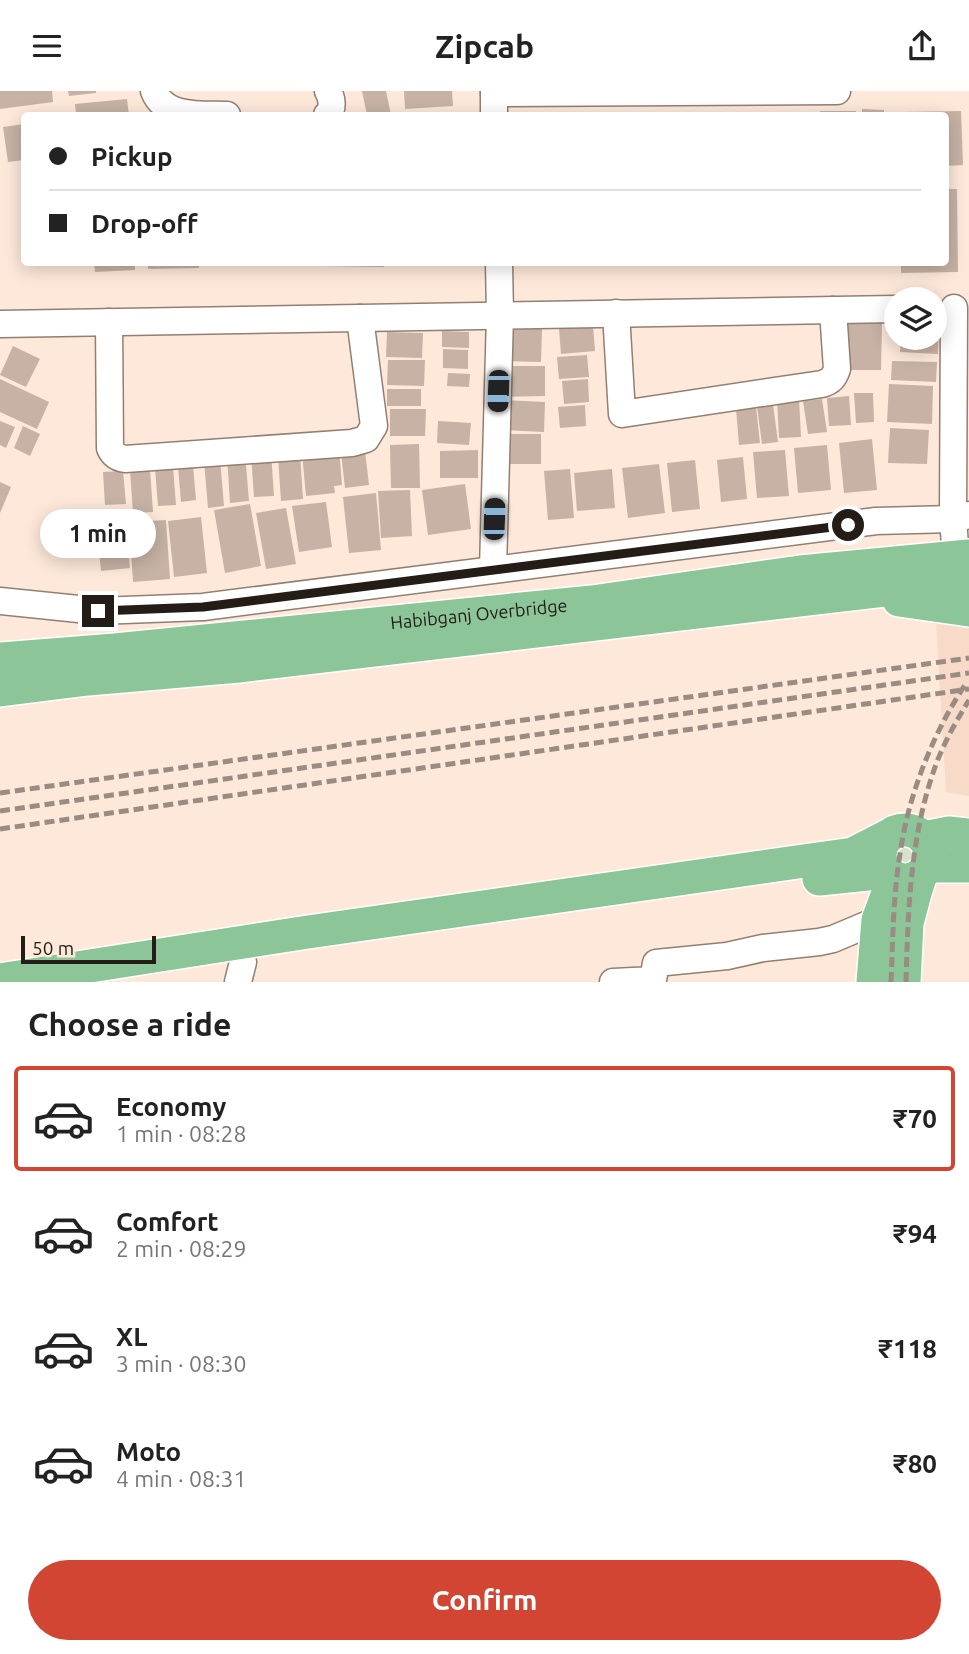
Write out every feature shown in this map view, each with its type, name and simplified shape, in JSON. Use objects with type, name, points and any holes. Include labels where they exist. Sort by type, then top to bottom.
[{"type":"main road","name":"Habibganj Overbridge","points":[[0,659],[454,628],[858,593],[933,584],[965,564]]},
{"type":"main road","name":"Habibganj Overbridge","points":[[0,690],[88,679],[239,666],[592,602],[800,572],[965,564]]},
{"type":"main road","points":[[858,593],[969,610]]},
{"type":"main road","points":[[0,980],[308,932],[853,854],[895,832],[911,830],[918,833],[911,866],[915,893],[907,923],[904,982]]},
{"type":"main road","points":[[873,982],[878,920],[911,866],[949,834],[969,835]]},
{"type":"main road","points":[[115,982],[241,972],[911,866],[969,866]]},
{"type":"street","points":[[154,91],[169,109],[180,112]]},
{"type":"street","points":[[328,91],[332,103],[330,112]]},
{"type":"street","points":[[494,100],[837,91]]},
{"type":"street","points":[[492,569],[499,266]]},
{"type":"street","points":[[952,308],[965,564]]},
{"type":"street","points":[[0,324],[884,309]]},
{"type":"street","points":[[616,313],[622,414],[830,381],[837,369],[833,310]]},
{"type":"street","points":[[109,322],[110,448],[112,454],[125,459],[352,443],[366,439],[374,426],[360,318]]},
{"type":"street","points":[[0,601],[98,611],[203,607],[876,521],[961,517]]},
{"type":"street","points":[[613,982],[653,980],[656,963],[727,956],[763,947],[819,942],[878,920]]},
{"type":"shaded area","points":[[969,598],[969,796],[946,792],[935,604]]},
{"type":"green space","points":[[903,842],[913,844],[918,852],[918,858],[907,867],[893,857],[895,847]]},
{"type":"building","points":[[0,91],[52,91],[53,102],[0,109]]},
{"type":"building","points":[[68,91],[96,91],[96,93],[69,96]]},
{"type":"building","points":[[362,91],[386,91],[390,112],[366,112]]},
{"type":"building","points":[[404,91],[452,91],[453,106],[405,109]]},
{"type":"building","points":[[127,99],[129,112],[76,112],[75,104]]},
{"type":"building","points":[[862,109],[884,110],[884,112],[862,112]]},
{"type":"building","points":[[820,111],[856,111],[856,112]]},
{"type":"building","points":[[961,111],[963,165],[949,166],[949,112],[902,112]]},
{"type":"building","points":[[21,124],[21,160],[8,162],[3,127]]},
{"type":"building","points":[[949,189],[957,189],[958,272],[901,273],[901,266],[949,266]]},
{"type":"building","points":[[94,266],[135,266],[135,270],[95,272]]},
{"type":"building","points":[[148,266],[199,266],[199,268],[148,269]]},
{"type":"building","points":[[844,323],[882,323],[881,370],[844,370]]},
{"type":"building","points":[[593,326],[595,351],[561,354],[559,329]]},
{"type":"building","points":[[504,328],[542,329],[541,362],[503,361]]},
{"type":"building","points":[[442,331],[469,332],[469,348],[442,347]]},
{"type":"building","points":[[387,332],[423,333],[422,358],[386,357]]},
{"type":"building","points":[[13,346],[40,359],[26,387],[0,375]]},
{"type":"building","points":[[443,349],[468,350],[468,369],[443,368]]},
{"type":"building","points":[[900,350],[938,350],[938,354]]},
{"type":"building","points":[[587,355],[589,377],[559,379],[557,357]]},
{"type":"building","points":[[388,360],[425,360],[424,386],[387,385]]},
{"type":"building","points":[[892,361],[937,362],[936,382],[891,380]]},
{"type":"building","points":[[501,366],[545,366],[545,396],[502,397]]},
{"type":"building","points":[[448,373],[470,374],[469,387],[447,386]]},
{"type":"building","points":[[0,379],[49,402],[37,429],[0,412]]},
{"type":"building","points":[[588,379],[589,402],[564,404],[562,381]]},
{"type":"building","points":[[889,384],[933,386],[932,424],[887,422]]},
{"type":"building","points":[[387,389],[421,389],[421,406],[387,406]]},
{"type":"building","points":[[854,393],[873,393],[874,422],[856,423]]},
{"type":"building","points":[[849,396],[851,425],[829,426],[827,398]]},
{"type":"building","points":[[799,398],[801,437],[779,438],[777,399]]},
{"type":"building","points":[[822,399],[827,432],[808,434],[803,401]]},
{"type":"building","points":[[502,400],[545,402],[544,432],[501,430]]},
{"type":"building","points":[[773,404],[778,442],[762,444],[757,407]]},
{"type":"building","points":[[585,405],[586,426],[560,428],[558,407]]},
{"type":"building","points":[[756,407],[760,443],[739,445],[736,409]]},
{"type":"building","points":[[390,409],[426,409],[425,436],[390,436]]},
{"type":"building","points":[[0,421],[15,427],[6,448],[0,445]]},
{"type":"building","points":[[438,421],[471,423],[469,445],[437,443]]},
{"type":"building","points":[[23,426],[40,434],[30,456],[14,448]]},
{"type":"building","points":[[890,428],[929,430],[927,464],[888,463]]},
{"type":"building","points":[[499,434],[541,434],[541,464],[499,464]]},
{"type":"building","points":[[872,439],[877,490],[844,493],[839,443]]},
{"type":"building","points":[[419,444],[420,488],[391,488],[390,445]]},
{"type":"building","points":[[827,445],[831,490],[798,493],[794,448]]},
{"type":"building","points":[[339,449],[342,485],[334,486],[335,493],[306,496],[302,453]]},
{"type":"building","points":[[478,450],[478,478],[440,478],[440,451]]},
{"type":"building","points":[[785,450],[789,496],[757,498],[753,452]]},
{"type":"building","points":[[365,451],[369,485],[345,488],[341,453]]},
{"type":"building","points":[[271,452],[274,496],[254,497],[251,454]]},
{"type":"building","points":[[245,453],[249,501],[230,503],[227,455]]},
{"type":"building","points":[[300,454],[303,499],[281,501],[278,456]]},
{"type":"building","points":[[743,457],[747,499],[721,502],[717,460]]},
{"type":"building","points":[[220,459],[224,506],[208,508],[204,461]]},
{"type":"building","points":[[695,460],[700,509],[672,512],[667,463]]},
{"type":"building","points":[[659,464],[665,513],[628,518],[622,468]]},
{"type":"building","points":[[193,465],[196,500],[181,502],[178,467]]},
{"type":"building","points":[[173,466],[176,505],[158,506],[155,468]]},
{"type":"building","points":[[150,469],[153,512],[133,513],[130,470]]},
{"type":"building","points":[[570,469],[574,518],[548,520],[544,471]]},
{"type":"building","points":[[612,469],[615,508],[577,511],[574,473]]},
{"type":"building","points":[[123,471],[126,504],[105,505],[103,472]]},
{"type":"building","points":[[0,482],[11,487],[0,513]]},
{"type":"building","points":[[465,484],[471,529],[428,535],[422,490]]},
{"type":"building","points":[[410,490],[412,536],[381,538],[378,491]]},
{"type":"building","points":[[376,493],[381,550],[349,553],[343,497]]},
{"type":"building","points":[[326,502],[332,547],[299,552],[292,506]]},
{"type":"building","points":[[250,504],[261,566],[225,573],[214,510]]},
{"type":"building","points":[[286,508],[296,564],[266,569],[256,513]]},
{"type":"building","points":[[201,517],[207,573],[174,577],[168,521]]},
{"type":"building","points":[[166,520],[170,579],[133,582],[129,522]]},
{"type":"building","points":[[126,527],[130,568],[101,571],[97,530]]},
{"type":"railway","points":[[0,793],[969,658]]},
{"type":"railway","points":[[0,811],[969,673]]},
{"type":"railway","points":[[891,982],[896,886],[909,810],[932,744],[965,685]]},
{"type":"railway","points":[[0,829],[969,689]]},
{"type":"railway","points":[[906,982],[909,903],[919,824],[936,764],[969,700]]},
{"type":"route","points":[[98,611],[203,607],[301,596],[492,569],[848,525]]}]
